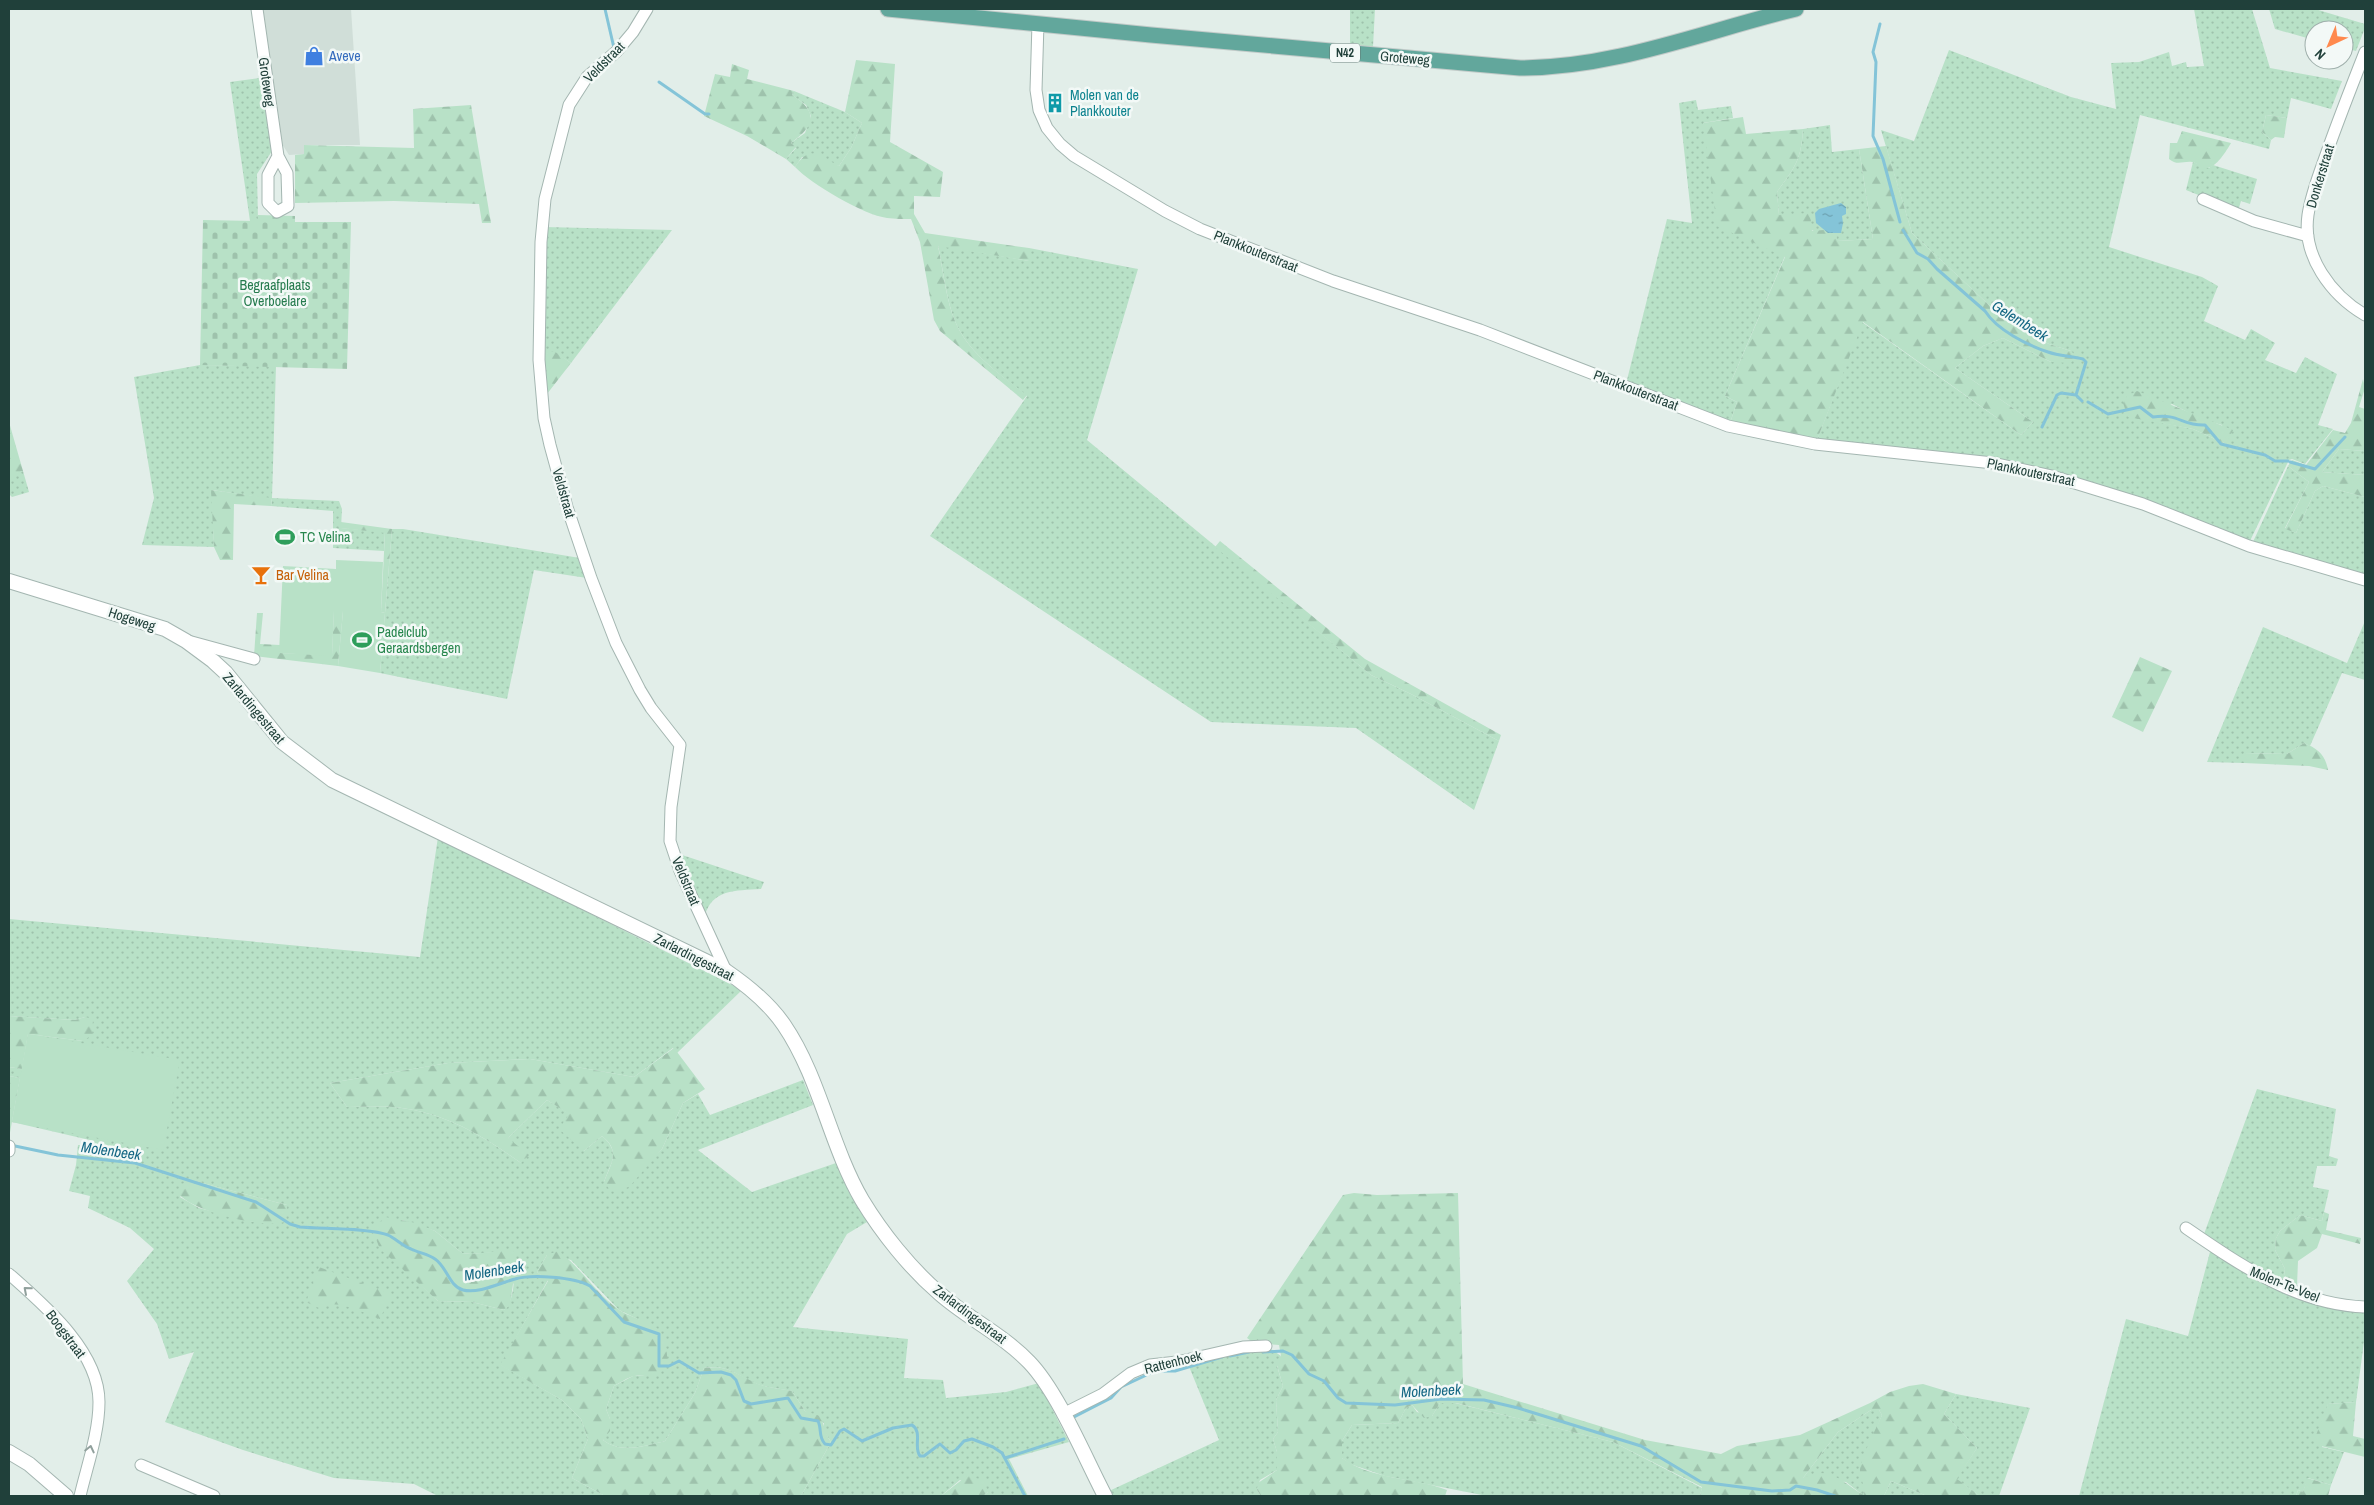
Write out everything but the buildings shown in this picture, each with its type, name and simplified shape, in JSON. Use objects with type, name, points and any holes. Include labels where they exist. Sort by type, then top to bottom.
[{"type":"main road","name":"Groteweg","points":[[888,9],[1265,46],[1520,68],[1550,68],[1585,63],[1652,48],[1796,9]]},
{"type":"street","name":"Groteweg","points":[[257,9],[278,156]]},
{"type":"street","name":"Veldstraat","points":[[647,9],[633,32],[617,51],[580,86],[569,105],[554,157],[545,199],[540,242],[538,351],[540,389],[546,427],[567,507],[600,602],[616,642],[640,690],[651,708],[680,745],[671,807],[670,841],[680,871],[726,971]]},
{"type":"street","name":"Plankkouterstraat","points":[[1038,23],[1036,90],[1039,110],[1047,128],[1060,144],[1074,156],[1165,211],[1200,229],[1333,281],[1480,330],[1728,426],[1815,444],[1993,463],[2052,476],[2102,489],[2249,546],[2365,580]]},
{"type":"street","name":"Donkerstraat","points":[[2365,52],[2343,107],[2313,195],[2308,216],[2308,236],[2314,258],[2322,275],[2339,295],[2365,315]]},
{"type":"street","points":[[2203,199],[2254,222],[2308,236]]},
{"type":"street","name":"Hogeweg","points":[[9,581],[165,630],[186,641],[254,659]]},
{"type":"street","name":"Zarlardingestraat","points":[[186,641],[203,652],[226,673],[282,742],[332,780],[726,971],[763,1000],[784,1024],[812,1080],[845,1167],[863,1201],[894,1245],[939,1293],[1012,1346],[1030,1363],[1043,1380],[1105,1496]]},
{"type":"street","points":[[9,1146],[9,1151]]},
{"type":"street","name":"Molen-Te-Veel","points":[[2186,1228],[2242,1266],[2266,1279],[2310,1296],[2365,1307]]},
{"type":"street","name":"Boogstraat","points":[[9,1274],[62,1324],[84,1356],[96,1384],[99,1402],[97,1420],[80,1496]]},
{"type":"street","name":"Rattenhoek","points":[[1062,1414],[1103,1394],[1131,1373],[1150,1365],[1177,1362],[1243,1347],[1266,1346]]},
{"type":"street","points":[[9,1452],[29,1464],[66,1496]]},
{"type":"street","points":[[141,1465],[213,1496]]},
{"type":"shaded area","points":[[262,9],[351,9],[360,145],[304,145],[304,154],[289,155],[279,139]]},
{"type":"green space","points":[[1350,9],[1375,9],[1373,47],[1350,45]]},
{"type":"green space","points":[[2194,9],[2252,9],[2270,68],[2342,81],[2331,109],[2291,98],[2287,118],[2266,115],[2262,132],[2271,140],[2269,149],[2140,115],[2109,247],[2202,277],[2218,286],[2204,321],[2245,340],[2251,329],[2275,343],[2265,360],[2296,373],[2305,357],[2337,374],[2318,425],[2333,429],[2305,464],[2292,459],[2289,460],[2249,543],[2089,482],[1817,440],[1862,322],[2021,435],[2033,422],[1955,368],[1983,346],[2003,338],[2051,362],[2071,351],[2049,344],[2003,318],[1912,233],[1881,130],[1914,141],[1949,50],[2071,97],[2116,109],[2111,63],[2139,62],[2169,52],[2172,66],[2186,62],[2187,67],[2204,66]],"holes":[[[2172,404],[2201,419],[2222,425],[2226,444],[2193,429],[2143,419]]]},
{"type":"green space","points":[[2269,9],[2315,9],[2352,20],[2304,20],[2304,37],[2275,29]]},
{"type":"green space","points":[[2354,21],[2365,24],[2356,51],[2354,50]]},
{"type":"green space","points":[[856,60],[895,64],[890,142],[943,172],[940,197],[914,196],[914,214],[925,233],[1029,248],[1029,261],[938,246],[949,304],[961,333],[986,362],[1027,395],[1023,400],[940,331],[934,320],[920,242],[911,219],[887,218],[865,211],[825,190],[795,167],[800,160],[810,154],[820,155],[839,166],[851,148],[862,123],[845,112]]},
{"type":"green space","points":[[732,64],[749,70],[747,79],[794,91],[792,95],[807,107],[811,119],[809,125],[791,143],[796,147],[786,159],[747,136],[704,116],[715,74],[730,77]]},
{"type":"green space","points":[[260,78],[272,151],[257,174],[258,221],[250,221],[230,82]]},
{"type":"green space","points":[[794,91],[845,112],[862,123],[851,148],[839,166],[802,157],[795,167],[786,159],[796,148],[791,143],[805,133],[811,116],[806,105],[792,95]]},
{"type":"green space","points":[[1696,100],[1698,110],[1731,106],[1733,118],[1703,123],[1785,256],[1725,396],[1737,402],[1730,423],[1626,384],[1667,219],[1692,223],[1679,103]]},
{"type":"green space","points":[[471,105],[491,223],[482,223],[479,204],[394,201],[295,203],[295,155],[304,154],[304,145],[414,148],[413,109]]},
{"type":"green space","points":[[2266,115],[2287,118],[2284,138],[2275,137],[2271,140],[2262,132]]},
{"type":"green space","points":[[1743,117],[1746,134],[1803,129],[1799,156],[1777,192],[1779,215],[1810,213],[1812,231],[1836,229],[1837,241],[1873,239],[1859,149],[1886,146],[1912,233],[2003,318],[2049,344],[2071,351],[2077,357],[2070,363],[2051,362],[2003,338],[1983,346],[1955,368],[2033,422],[2021,435],[1863,322],[1817,440],[1730,423],[1737,402],[1725,396],[1785,257],[1717,226],[1703,123]]},
{"type":"green space","points":[[1830,125],[1832,152],[1859,149],[1873,239],[1837,241],[1779,216],[1777,192],[1799,156],[1803,129]]},
{"type":"green space","points":[[2182,131],[2231,143],[2221,158],[2210,167],[2205,168],[2192,162],[2175,162],[2169,159],[2170,143],[2177,143]]},
{"type":"green space","points":[[2193,162],[2209,168],[2213,165],[2257,179],[2250,204],[2241,201],[2238,211],[2186,190]]},
{"type":"green space","name":"Begraafplaats Overboelare","points":[[258,215],[295,216],[295,222],[351,222],[347,369],[200,365],[203,220],[258,221]]},
{"type":"green space","points":[[544,227],[672,230],[571,363],[554,352],[539,356]]},
{"type":"green space","points":[[938,245],[1029,261],[1029,248],[1138,269],[1087,440],[1371,675],[1499,741],[1474,810],[1356,728],[1211,722],[930,536],[1027,396],[986,363],[961,333],[949,303]]},
{"type":"green space","points":[[554,351],[571,363],[547,394],[539,356]]},
{"type":"green space","points":[[200,365],[276,366],[272,498],[339,501],[342,509],[341,528],[385,532],[384,551],[333,548],[333,511],[271,506],[272,499],[212,490],[214,547],[142,545],[154,498],[134,377]]},
{"type":"green space","points":[[2363,379],[2365,388],[2359,407],[2365,409],[2365,451],[2339,449],[2322,472],[2365,475],[2365,497],[2323,486],[2315,491],[2296,533],[2285,529],[2309,482],[2288,466],[2292,460],[2306,465],[2333,430],[2345,433],[2351,423]]},
{"type":"green space","points":[[2137,391],[2233,430],[2226,444],[2193,429],[2128,417],[2123,403],[2127,396]]},
{"type":"green space","points":[[9,422],[23,471],[10,475],[9,474]]},
{"type":"green space","points":[[2339,449],[2365,451],[2365,475],[2322,472]]},
{"type":"green space","points":[[2288,466],[2309,482],[2285,528],[2296,533],[2315,491],[2323,486],[2365,497],[2365,577],[2252,544]]},
{"type":"green space","points":[[23,471],[29,492],[12,497],[9,494],[9,474]]},
{"type":"green space","points":[[211,490],[272,498],[271,506],[234,504],[233,560],[220,560],[214,547]]},
{"type":"green space","points":[[341,522],[392,529],[385,613],[381,612],[385,533],[341,528]]},
{"type":"green space","points":[[392,529],[403,529],[580,558],[587,578],[534,570],[507,699],[380,673]]},
{"type":"green space","points":[[1220,541],[1365,659],[1501,735],[1499,741],[1371,675],[1215,547]]},
{"type":"green space","points":[[336,560],[383,562],[381,612],[385,613],[380,673],[338,666],[343,611],[334,611],[332,656],[279,653],[283,566],[336,569]]},
{"type":"green space","points":[[334,610],[343,611],[338,666],[254,656],[257,613],[263,613],[260,644],[280,645],[280,653],[332,655]]},
{"type":"green space","points":[[2365,621],[2365,680],[2342,673],[2310,746],[2304,743],[2287,754],[2245,753],[2244,763],[2207,762],[2263,627],[2347,663]]},
{"type":"green space","points":[[2140,657],[2172,671],[2143,732],[2112,717]]},
{"type":"green space","points":[[2304,743],[2320,753],[2325,760],[2328,770],[2309,766],[2244,763],[2244,753],[2287,754]]},
{"type":"green space","points":[[438,837],[742,990],[677,1053],[673,1048],[634,1077],[530,1059],[448,1063],[330,1083],[347,1107],[385,1107],[424,1112],[468,1129],[521,1163],[508,1138],[547,1100],[570,1114],[584,1151],[602,1136],[608,1142],[613,1152],[613,1158],[604,1182],[647,1164],[662,1149],[683,1103],[698,1094],[710,1115],[803,1080],[813,1105],[698,1150],[752,1192],[836,1163],[850,1194],[867,1222],[847,1234],[793,1327],[908,1339],[904,1378],[943,1380],[946,1398],[1006,1392],[1039,1383],[1069,1442],[1009,1459],[1028,1496],[983,1496],[988,1492],[960,1480],[941,1496],[801,1496],[831,1442],[824,1431],[824,1423],[805,1411],[792,1391],[760,1385],[727,1369],[712,1367],[704,1368],[695,1393],[665,1441],[633,1448],[617,1447],[610,1444],[603,1440],[610,1419],[606,1409],[614,1386],[633,1376],[645,1375],[654,1327],[619,1310],[571,1260],[547,1255],[537,1272],[548,1280],[501,1365],[562,1400],[581,1419],[588,1439],[572,1478],[605,1496],[438,1496],[414,1484],[334,1478],[243,1450],[165,1422],[194,1352],[169,1359],[157,1324],[127,1281],[154,1249],[130,1228],[88,1208],[90,1196],[69,1191],[76,1165],[78,1145],[93,1146],[94,1141],[12,1122],[20,1078],[9,1076],[9,1067],[22,1069],[28,1034],[83,1041],[85,1017],[75,1020],[9,1016],[9,919],[420,957]],"holes":[[[195,1181],[287,1205],[254,1222],[199,1208],[180,1197]],[[402,1220],[435,1231],[462,1253],[513,1251],[513,1290],[508,1305],[504,1310],[472,1302],[438,1301],[407,1272]]]},
{"type":"green space","points":[[676,853],[764,882],[761,889],[734,891],[719,896],[708,908],[704,918]]},
{"type":"green space","points":[[9,1016],[75,1020],[85,1017],[93,1019],[92,1035],[83,1041],[28,1034],[22,1069],[9,1067]]},
{"type":"green space","points":[[28,1034],[180,1060],[163,1150],[12,1122]]},
{"type":"green space","points":[[674,1048],[705,1089],[683,1103],[662,1149],[630,1186],[618,1192],[611,1191],[604,1182],[613,1157],[613,1152],[608,1142],[602,1136],[584,1151],[559,1129],[569,1114],[547,1100],[508,1138],[529,1155],[521,1163],[468,1129],[424,1112],[385,1107],[347,1107],[330,1083],[448,1063],[530,1059],[634,1077]]},
{"type":"green space","points":[[9,1076],[20,1078],[9,1138]]},
{"type":"green space","points":[[2257,1089],[2336,1109],[2329,1156],[2338,1159],[2336,1166],[2317,1166],[2313,1187],[2329,1190],[2322,1221],[2300,1215],[2280,1231],[2276,1238],[2275,1250],[2285,1269],[2283,1282],[2254,1268],[2204,1234]]},
{"type":"green space","points":[[195,1181],[287,1205],[286,1221],[263,1223],[247,1221],[211,1212],[196,1206],[184,1199],[178,1192],[181,1184]]},
{"type":"green space","points":[[1354,1193],[1377,1195],[1458,1193],[1463,1384],[1645,1440],[1721,1454],[1737,1446],[1800,1435],[1890,1392],[1923,1384],[1956,1394],[1944,1414],[1977,1448],[1957,1479],[1980,1496],[1927,1496],[1891,1481],[1884,1496],[1700,1496],[1702,1487],[1613,1442],[1456,1403],[1440,1403],[1432,1416],[1424,1418],[1412,1405],[1406,1408],[1398,1423],[1352,1425],[1342,1441],[1342,1458],[1354,1465],[1379,1474],[1447,1490],[1445,1496],[1261,1496],[1257,1490],[1258,1483],[1277,1470],[1277,1452],[1273,1439],[1278,1432],[1276,1400],[1283,1386],[1276,1362],[1281,1356],[1279,1345],[1254,1343],[1247,1338],[1343,1195]],"holes":[[[1871,1410],[1879,1410],[1882,1415],[1860,1467],[1864,1495],[1843,1481],[1825,1473],[1816,1473],[1803,1478],[1838,1432]]]},
{"type":"green space","points":[[2324,1212],[2329,1214],[2326,1230],[2361,1238],[2360,1244],[2322,1234],[2317,1248],[2298,1261],[2297,1286],[2283,1282],[2285,1269],[2275,1250],[2276,1238],[2280,1231],[2300,1215],[2322,1221]]},
{"type":"green space","points":[[385,1217],[416,1223],[435,1231],[462,1253],[471,1254],[513,1250],[523,1274],[513,1284],[510,1305],[504,1310],[472,1302],[438,1301],[380,1249],[372,1229]]},
{"type":"green space","points":[[2211,1248],[2239,1268],[2365,1312],[2365,1334],[2356,1402],[2328,1404],[2322,1447],[2344,1452],[2331,1485],[2308,1478],[2303,1492],[2298,1490],[2296,1496],[2079,1496],[2126,1319],[2188,1336]]},
{"type":"green space","points":[[558,1251],[610,1303],[622,1312],[659,1330],[665,1343],[667,1361],[666,1366],[661,1372],[631,1377],[614,1386],[606,1409],[610,1419],[610,1431],[603,1440],[617,1447],[625,1448],[641,1447],[665,1441],[695,1393],[704,1368],[721,1368],[761,1385],[792,1391],[805,1411],[820,1416],[831,1442],[801,1496],[605,1496],[572,1478],[588,1439],[581,1419],[562,1400],[500,1365],[548,1281],[537,1272],[547,1255]]},
{"type":"green space","points":[[319,1267],[391,1294],[380,1319],[341,1305],[333,1304],[319,1308],[306,1302]]},
{"type":"green space","points":[[1248,1349],[1271,1349],[1281,1356],[1277,1366],[1283,1386],[1276,1400],[1278,1432],[1273,1439],[1277,1452],[1277,1470],[1260,1480],[1257,1490],[1261,1496],[1111,1496],[1109,1491],[1219,1440],[1188,1364]]},
{"type":"green space","points":[[1956,1394],[2030,1408],[1999,1496],[1980,1496],[1956,1479],[1977,1448],[1944,1414]]},
{"type":"green space","points":[[2356,1402],[2353,1436],[2365,1439],[2365,1457],[2317,1445],[2315,1438],[2328,1404]]},
{"type":"green space","points":[[1440,1403],[1455,1403],[1613,1442],[1702,1488],[1700,1496],[1487,1496],[1385,1476],[1350,1464],[1342,1458],[1342,1441],[1352,1425],[1398,1423],[1406,1408],[1412,1405],[1417,1412],[1432,1416]]},
{"type":"green space","points":[[1871,1410],[1879,1410],[1882,1415],[1860,1471],[1865,1484],[1864,1496],[1846,1482],[1803,1478],[1838,1432]]},
{"type":"green space","points":[[968,1475],[984,1481],[988,1492],[983,1496],[941,1496]]},
{"type":"green space","points":[[2307,1478],[2331,1485],[2328,1496],[2296,1496],[2298,1490],[2303,1492]]},
{"type":"green space","points":[[1891,1481],[1927,1496],[1884,1496]]},
{"type":"water","points":[[1841,203],[1846,207],[1846,214],[1842,216],[1841,233],[1828,233],[1816,223],[1815,213],[1819,209]]},
{"type":"waterway","points":[[605,9],[614,48]]},
{"type":"waterway","name":"Gelembeek","points":[[1880,24],[1873,52],[1876,62],[1873,136],[1883,159],[1900,222]]},
{"type":"waterway","points":[[659,82],[705,114],[709,114]]},
{"type":"waterway","name":"Gelembeek","points":[[1903,230],[1917,253],[1928,259],[2005,330],[2022,341],[2040,349],[2083,359],[2086,362],[2076,395],[2082,401]]},
{"type":"waterway","points":[[2042,427],[2057,395],[2061,393],[2076,395]]},
{"type":"waterway","name":"Gelembeek","points":[[2088,402],[2108,414],[2140,407],[2153,417],[2169,417],[2191,424],[2205,425],[2221,444],[2265,455],[2275,461],[2288,461]]},
{"type":"waterway","name":"Gelembeek","points":[[2290,462],[2315,469],[2345,437]]},
{"type":"waterway","name":"Molenbeek","points":[[15,1146],[58,1155],[135,1163],[256,1202],[290,1224],[300,1227],[358,1230],[388,1235],[408,1248],[435,1259],[454,1285],[463,1290],[475,1291],[522,1277],[553,1277],[583,1283],[590,1286],[624,1322],[659,1334],[659,1366],[669,1366],[679,1361],[699,1373],[721,1372],[731,1375],[736,1380],[744,1401],[751,1404],[788,1398],[801,1418],[818,1421],[825,1444],[831,1445],[840,1431],[844,1429],[862,1441],[893,1428],[912,1425],[917,1432],[917,1448],[920,1456],[924,1456],[940,1444],[950,1453],[956,1450],[964,1441],[972,1439],[993,1447],[1002,1453],[1025,1496]]},
{"type":"waterway","name":"Molenbeek","points":[[1263,1352],[1283,1351],[1292,1355],[1309,1374],[1324,1381],[1338,1398],[1346,1403],[1395,1405],[1441,1399],[1484,1400],[1518,1408],[1641,1446],[1701,1482],[1772,1491],[1790,1490],[1796,1486],[1835,1496]]},
{"type":"waterway","name":"Molenbeek","points":[[1230,1356],[1249,1352]]},
{"type":"waterway","name":"Molenbeek","points":[[1074,1417],[1111,1398],[1121,1387],[1155,1371],[1175,1371],[1222,1357]]},
{"type":"waterway","name":"Molenbeek","points":[[1005,1458],[1064,1439]]},
{"type":"place","name":"Aveve","points":[[314,56]]},
{"type":"place","name":"Molen van de Plankkouter","points":[[1055,103]]},
{"type":"place","name":"TC Velina","points":[[285,537]]},
{"type":"place","name":"Bar Velina","points":[[261,575]]},
{"type":"place","name":"Padelclub Geraardsbergen","points":[[362,640]]}]
